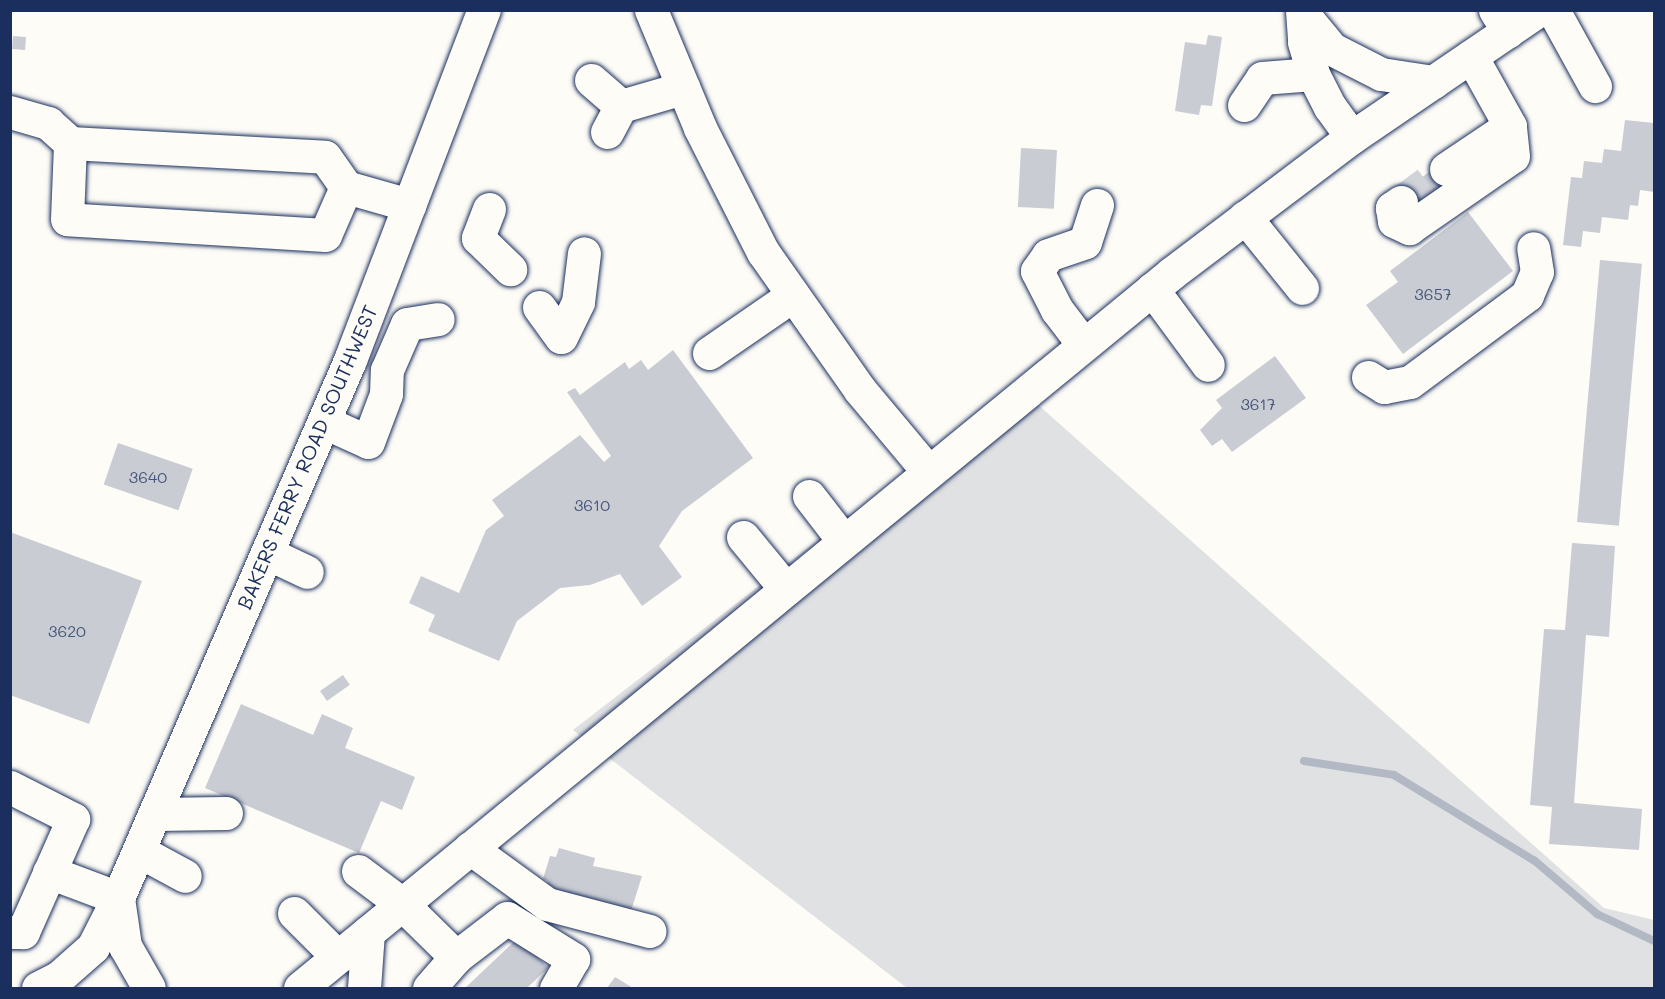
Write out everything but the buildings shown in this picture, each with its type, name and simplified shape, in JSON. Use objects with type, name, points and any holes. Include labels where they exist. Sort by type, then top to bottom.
[{"type":"street","name":"BAKERS FERRY ROAD SOUTHWEST","points":[[38,988],[58,978],[93,947],[118,898],[324,422],[484,10]]},
{"type":"street","points":[[651,10],[683,88],[763,252],[860,390],[927,471]]},
{"type":"street","points":[[300,988],[927,471],[1152,289],[1352,137],[1471,56],[1502,21],[1539,10]]},
{"type":"street","points":[[1553,10],[1595,86]]},
{"type":"street","points":[[1303,12],[1304,42],[1313,74],[1330,107],[1352,137]]},
{"type":"street","points":[[1303,12],[1332,49],[1381,75],[1433,82]]},
{"type":"street","points":[[1401,202],[1392,208],[1394,221],[1409,228],[1513,156],[1510,126],[1471,56]]},
{"type":"street","points":[[1244,105],[1262,78],[1313,74]]},
{"type":"street","points":[[591,80],[614,119],[683,88]]},
{"type":"street","points":[[10,112],[48,123],[70,143],[326,157],[346,187],[409,205]]},
{"type":"street","points":[[1446,170],[1510,126]]},
{"type":"street","points":[[70,143],[67,219],[325,235],[346,187]]},
{"type":"street","points":[[1083,344],[1057,310],[1037,271],[1048,255],[1085,242],[1097,205]]},
{"type":"street","points":[[489,209],[478,238],[510,269]]},
{"type":"street","points":[[1245,217],[1302,288]]},
{"type":"street","points":[[1368,377],[1384,387],[1410,382],[1527,295],[1537,272],[1533,248]]},
{"type":"street","points":[[539,307],[561,337],[578,302],[584,253]]},
{"type":"street","points":[[1152,289],[1208,365]]},
{"type":"street","points":[[709,353],[793,295]]},
{"type":"street","points":[[324,422],[368,442],[386,394],[387,370],[407,324],[438,319]]},
{"type":"street","points":[[809,496],[843,540]]},
{"type":"street","points":[[743,537],[785,588]]},
{"type":"street","points":[[267,553],[308,572]]},
{"type":"street","points":[[10,787],[73,819],[22,932],[10,932]]},
{"type":"street","points":[[155,814],[226,813]]},
{"type":"street","points":[[470,848],[547,904],[649,931]]},
{"type":"street","points":[[139,851],[185,876]]},
{"type":"street","points":[[49,872],[118,898],[125,946],[149,988]]},
{"type":"street","points":[[358,872],[402,904],[456,957]]},
{"type":"street","points":[[294,913],[338,957]]},
{"type":"street","points":[[429,988],[456,957],[507,918],[573,959],[556,988]]},
{"type":"street","points":[[364,988],[368,932]]},
{"type":"shaded area","points":[[1017,386],[1604,908],[1654,920],[1654,988],[907,988],[573,730]]},
{"type":"waterway","points":[[1304,761],[1394,775],[1535,861],[1597,914],[1654,941]]},
{"type":"tunnel","points":[[1401,202],[1446,169]]}]
